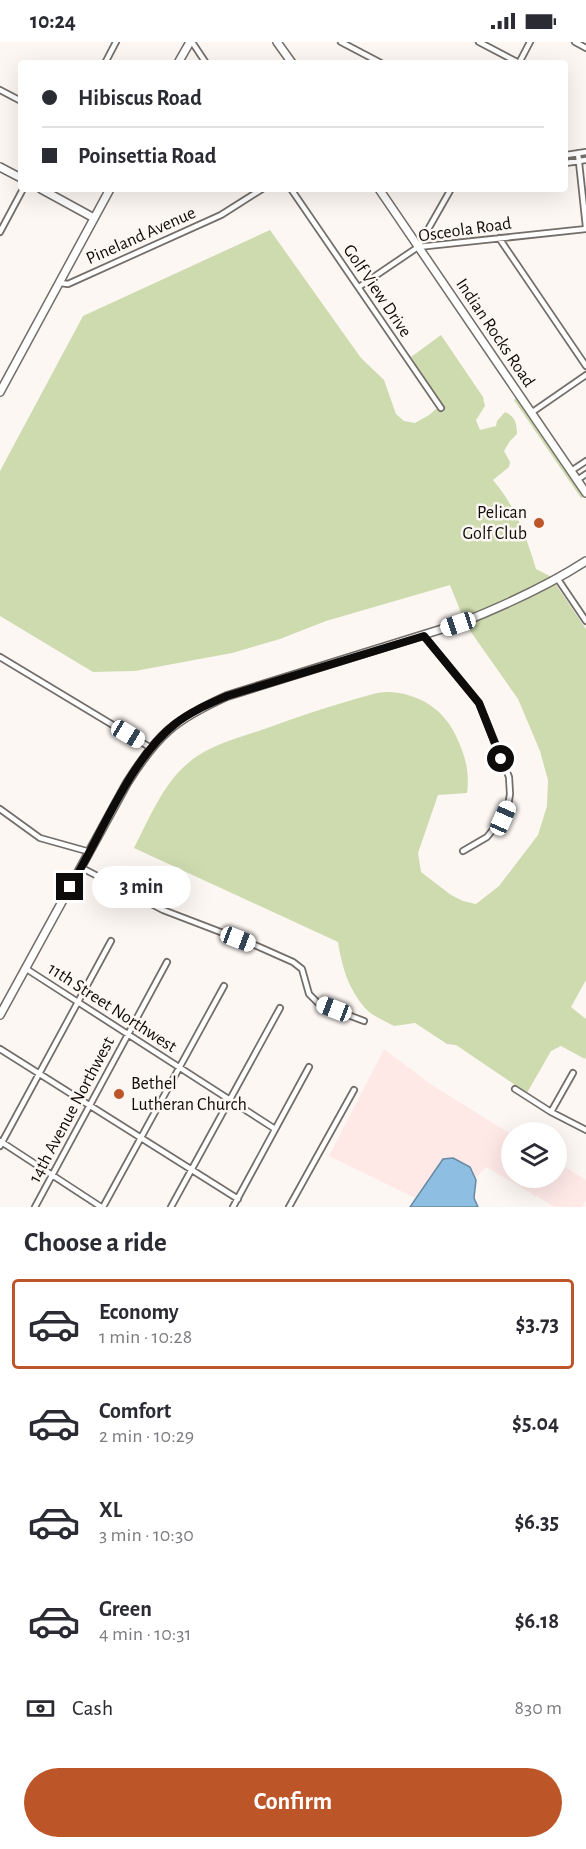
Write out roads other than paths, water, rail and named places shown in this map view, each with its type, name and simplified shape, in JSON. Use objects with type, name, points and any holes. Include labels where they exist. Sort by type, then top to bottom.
[{"type":"street","points":[[107,60],[116,42]]},
{"type":"street","points":[[180,60],[191,42],[204,60]]},
{"type":"street","points":[[277,42],[290,60]]},
{"type":"street","points":[[341,42],[375,60]]},
{"type":"street","points":[[479,42],[513,60]]},
{"type":"street","points":[[521,60],[530,42]]},
{"type":"street","points":[[575,42],[586,48]]},
{"type":"street","points":[[0,90],[18,99]]},
{"type":"street","points":[[568,155],[586,152]]},
{"type":"street","points":[[578,153],[586,228]]},
{"type":"street","points":[[568,163],[586,160]]},
{"type":"street","points":[[0,167],[18,176]]},
{"type":"street","points":[[0,232],[21,192]]},
{"type":"street","points":[[46,192],[94,218]]},
{"type":"street","points":[[0,392],[108,192]]},
{"type":"street","name":"Pineland Avenue","points":[[60,283],[68,284],[221,215],[257,192]]},
{"type":"street","name":"Golf View Drive","points":[[293,192],[441,408]]},
{"type":"street","name":"Indian Rocks Road","points":[[381,192],[586,493]]},
{"type":"street","points":[[418,247],[449,192]]},
{"type":"street","name":"Osceola Road","points":[[359,287],[418,247],[586,228]]},
{"type":"street","points":[[499,238],[586,366]]},
{"type":"street","points":[[531,413],[586,375]]},
{"type":"street","points":[[571,471],[586,461]]},
{"type":"street","points":[[577,480],[586,474]]},
{"type":"street","points":[[0,1015],[129,781],[151,748],[163,734],[182,719],[227,696],[424,636],[487,612],[557,578],[586,561]]},
{"type":"street","points":[[557,578],[586,621]]},
{"type":"street","points":[[424,636],[479,703],[509,777],[510,794],[503,818],[487,837],[463,851]]},
{"type":"street","points":[[0,657],[151,748]]},
{"type":"street","points":[[0,809],[40,838],[90,852]]},
{"type":"street","points":[[82,868],[163,910],[293,962],[302,969],[309,994],[319,1004],[364,1021]]},
{"type":"street","points":[[111,941],[1,1144],[102,1207],[224,986]]},
{"type":"street","name":"14th Avenue Northwest","points":[[34,1207],[167,962]]},
{"type":"street","name":"11th Street Northwest","points":[[25,968],[275,1129]]},
{"type":"street","points":[[171,1207],[280,1008]]},
{"type":"street","points":[[0,1049],[238,1199]]},
{"type":"street","points":[[234,1207],[309,1067]]},
{"type":"street","points":[[551,1112],[573,1073]]},
{"type":"street","points":[[515,1089],[551,1112],[586,1130]]},
{"type":"street","points":[[289,1207],[354,1090]]},
{"type":"water","points":[[453,1158],[470,1167],[476,1180],[474,1198],[478,1207],[410,1207],[443,1159]]},
{"type":"place","name":"Pelican Golf Club","points":[[539,523]]},
{"type":"place","name":"Bethel Lutheran Church","points":[[119,1094]]}]
